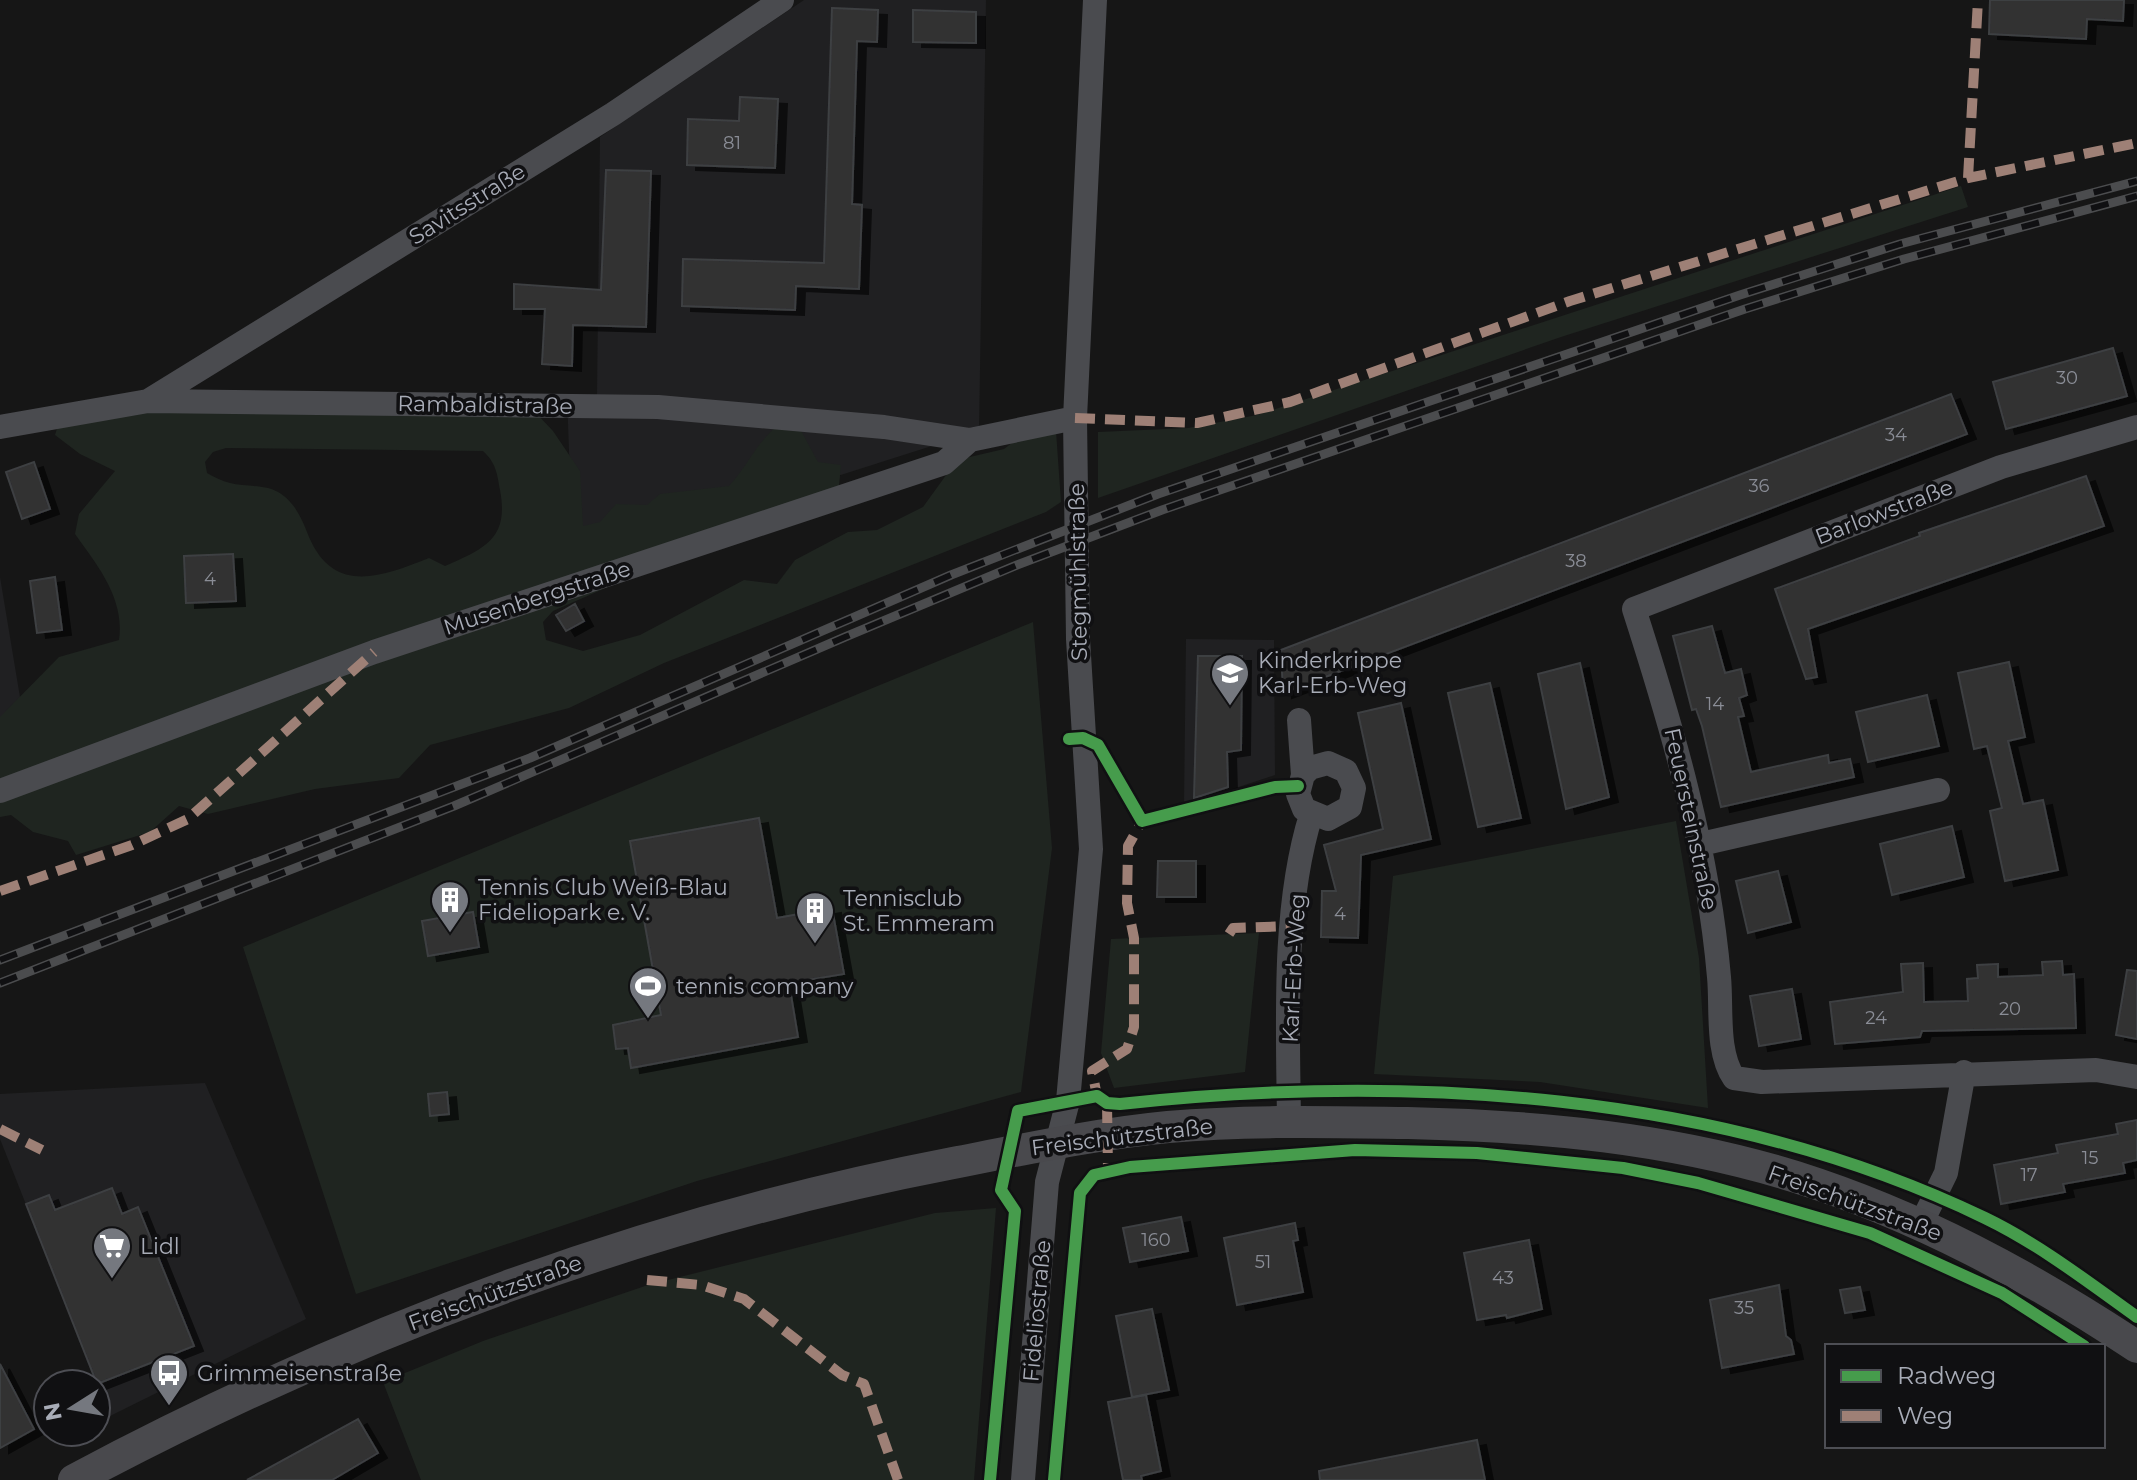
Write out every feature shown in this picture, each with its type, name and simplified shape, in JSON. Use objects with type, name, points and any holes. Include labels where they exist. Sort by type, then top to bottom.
[{"type":"main road","name":"Freischützstraße","points":[[74,1480],[233,1399],[375,1338],[536,1276],[679,1229],[806,1195],[1057,1142],[1166,1128],[1289,1122],[1478,1125],[1625,1140],[1795,1177],[1921,1224],[2017,1271],[2137,1347]]},
{"type":"street","name":"Savitsstraße","points":[[148,401],[613,114],[782,0]]},
{"type":"street","name":"Stegmühlstraße","points":[[1057,1142],[1068,1101],[1091,849],[1078,639],[1075,418],[1095,0]]},
{"type":"street","name":"Rambaldistraße","points":[[0,427],[148,401],[658,407],[884,427],[970,440]]},
{"type":"street","name":"Musenbergstraße","points":[[0,791],[374,652],[944,463],[970,440],[1075,418]]},
{"type":"street","name":"Barlowstraße","points":[[1634,609],[2001,467],[2137,427]]},
{"type":"street","name":"Feuersteinstraße","points":[[1634,609],[1669,718],[1701,844],[1716,934],[1724,1058],[1734,1078],[1762,1082],[1964,1072]]},
{"type":"street","name":"Karl-Erb-Weg","points":[[1289,1122],[1292,926],[1304,837],[1311,815],[1298,794],[1303,775],[1299,720]]},
{"type":"street","points":[[1303,775],[1310,768],[1328,763],[1346,771],[1354,788],[1350,807],[1344,813],[1328,819],[1311,815]]},
{"type":"street","points":[[1701,844],[1938,790]]},
{"type":"street","points":[[1921,1224],[1946,1173],[1964,1072],[2096,1070],[2137,1077]]},
{"type":"street","name":"Fideliostraße","points":[[1023,1480],[1047,1182],[1057,1142]]},
{"type":"shaded area","points":[[804,0],[986,0],[979,431],[573,560],[567,396],[597,395],[600,137]]},
{"type":"shaded area","points":[[1961,186],[1968,207],[1561,337],[1098,498],[1098,432],[1188,428],[1257,415]]},
{"type":"shaded area","points":[[148,411],[536,413],[553,431],[580,471],[583,526],[600,522],[616,504],[647,505],[660,494],[729,486],[765,437],[782,422],[799,427],[818,462],[841,465],[839,486],[553,611],[543,622],[546,640],[583,651],[640,635],[744,580],[777,584],[795,560],[848,532],[877,530],[923,507],[957,460],[1004,449],[1026,432],[1056,431],[1061,502],[1046,512],[664,663],[569,708],[430,745],[399,778],[315,789],[208,814],[179,806],[150,832],[76,855],[68,841],[33,832],[11,815],[0,817],[0,717],[59,657],[119,640],[120,625],[114,597],[101,571],[75,534],[79,514],[115,471],[80,454],[55,435],[59,422]],"holes":[[[226,448],[483,451],[495,469],[502,506],[501,520],[491,539],[483,547],[445,566],[429,558],[394,571],[360,576],[345,574],[319,555],[297,512],[284,496],[267,488],[218,479],[207,473],[205,462],[213,452]]]},
{"type":"shaded area","points":[[0,577],[32,769],[0,781]]},
{"type":"shaded area","name":"tennis company","points":[[1033,622],[1052,848],[1021,1092],[697,1181],[356,1294],[243,947]]},
{"type":"shaded area","name":"Kinderkrippe Karl-Erb-Weg","points":[[1186,639],[1274,640],[1275,775],[1184,805]]},
{"type":"shaded area","points":[[1676,821],[1699,958],[1708,1108],[1540,1082],[1374,1074],[1393,876]]},
{"type":"shaded area","points":[[1259,933],[1245,1072],[1114,1088],[1101,1053],[1111,939]]},
{"type":"shaded area","points":[[205,1083],[306,1319],[112,1415],[112,1368],[91,1368],[0,1139],[0,1094]]},
{"type":"shaded area","points":[[996,1208],[974,1480],[421,1480],[383,1382],[483,1341],[648,1285],[935,1213]]},
{"type":"building","points":[[1990,0],[2124,0],[2123,21],[2087,19],[2086,39],[1989,34]]},
{"type":"building","points":[[832,8],[878,10],[877,42],[857,41],[852,204],[862,205],[859,289],[796,286],[795,310],[682,306],[683,259],[824,263]]},
{"type":"building","points":[[913,10],[976,12],[976,43],[913,42]]},
{"type":"building","points":[[740,97],[778,99],[775,168],[687,165],[688,119],[739,121]]},
{"type":"building","points":[[606,170],[651,171],[646,327],[573,325],[572,366],[542,364],[545,309],[514,309],[514,284],[601,290]]},
{"type":"building","points":[[2113,348],[2127,396],[2006,429],[1993,382]]},
{"type":"building","points":[[1951,394],[1967,434],[1283,693],[1281,650]]},
{"type":"building","points":[[34,462],[50,509],[22,519],[6,472]]},
{"type":"building","points":[[2086,476],[2104,526],[1808,629],[1817,677],[1806,679],[1775,589],[1920,536],[1919,533]]},
{"type":"building","points":[[233,554],[236,601],[186,603],[184,556]]},
{"type":"building","points":[[55,577],[62,630],[37,633],[30,581]]},
{"type":"building","points":[[575,604],[584,621],[566,631],[556,615]]},
{"type":"building","points":[[1712,626],[1725,673],[1741,669],[1747,695],[1739,698],[1744,716],[1738,717],[1751,772],[1828,755],[1829,763],[1850,759],[1854,777],[1721,807],[1702,726],[1696,709],[1692,710],[1673,636]]},
{"type":"building","points":[[1198,656],[1242,656],[1241,750],[1227,752],[1228,787],[1194,798]]},
{"type":"building","points":[[2009,662],[2025,737],[2008,741],[2023,804],[2043,800],[2058,870],[2005,881],[1990,811],[2002,808],[1987,746],[1974,749],[1958,673]]},
{"type":"building","points":[[1580,663],[1609,797],[1566,809],[1538,674]]},
{"type":"building","points":[[1490,683],[1521,818],[1478,827],[1448,693]]},
{"type":"building","points":[[1927,695],[1939,746],[1868,762],[1856,712]]},
{"type":"building","points":[[1401,703],[1431,839],[1361,855],[1358,938],[1321,937],[1322,891],[1336,891],[1324,845],[1383,829],[1358,713]]},
{"type":"building","points":[[759,818],[777,918],[832,908],[844,974],[789,983],[798,1037],[631,1068],[628,1048],[616,1049],[613,1025],[661,1015],[630,841]]},
{"type":"building","points":[[1952,826],[1964,877],[1892,895],[1880,844]]},
{"type":"building","points":[[1158,861],[1196,861],[1196,897],[1157,897]]},
{"type":"building","points":[[1778,871],[1791,922],[1748,933],[1736,881]]},
{"type":"building","name":"Tennis Club Weiß-Blau Fideliopark e. V.","points":[[473,912],[479,947],[428,956],[422,921]]},
{"type":"building","points":[[2062,961],[2063,975],[2074,974],[2076,1028],[1922,1031],[1920,1037],[1835,1044],[1830,1002],[1903,992],[1901,964],[1923,963],[1924,1002],[1968,1001],[1967,979],[1978,978],[1977,965],[1998,964],[1998,977],[2043,975],[2042,962]]},
{"type":"building","points":[[2127,970],[2137,971],[2137,1039],[2116,1035]]},
{"type":"building","points":[[1792,989],[1801,1039],[1759,1046],[1750,996]]},
{"type":"building","points":[[447,1092],[449,1114],[430,1116],[428,1094]]},
{"type":"building","points":[[2137,1120],[2137,1160],[2123,1163],[2125,1173],[2063,1184],[2065,1192],[2001,1204],[1994,1165],[2058,1153],[2056,1145],[2118,1134],[2116,1124]]},
{"type":"building","name":"Lidl","points":[[112,1188],[122,1214],[138,1207],[194,1346],[112,1378],[112,1368],[91,1368],[26,1204],[49,1195],[55,1210]]},
{"type":"building","points":[[1181,1217],[1188,1251],[1130,1262],[1123,1228]]},
{"type":"building","points":[[1295,1223],[1298,1240],[1293,1241],[1303,1292],[1237,1305],[1224,1238]]},
{"type":"building","points":[[1529,1240],[1542,1309],[1507,1318],[1506,1315],[1477,1320],[1464,1253]]},
{"type":"building","points":[[1779,1285],[1786,1336],[1791,1340],[1794,1354],[1722,1368],[1710,1300]]},
{"type":"building","points":[[1860,1287],[1865,1310],[1845,1313],[1840,1290]]},
{"type":"building","points":[[1152,1309],[1169,1390],[1132,1397],[1116,1316]]},
{"type":"building","points":[[0,1364],[32,1430],[0,1448]]},
{"type":"building","points":[[1146,1395],[1161,1471],[1141,1476],[1142,1480],[1123,1480],[1108,1402]]},
{"type":"building","points":[[358,1419],[378,1453],[332,1480],[247,1480]]},
{"type":"building","points":[[1477,1440],[1485,1480],[1320,1480],[1319,1471]]},
{"type":"railway","points":[[0,960],[530,758],[951,575],[1158,494],[1740,295],[1900,244],[2137,181]]},
{"type":"railway","points":[[0,983],[454,806],[1017,565],[1162,510],[1745,309],[1904,259],[2137,196]]},
{"type":"marked path","points":[[1968,178],[1978,0]]},
{"type":"marked path","points":[[1075,418],[1197,423],[1290,402],[1570,301],[1968,178],[2137,143]]},
{"type":"marked path","points":[[0,891],[132,845],[188,819],[374,652]]},
{"type":"marked path","points":[[1090,1098],[1097,1096],[1092,1071],[1127,1049],[1134,1027],[1134,938],[1127,903],[1128,846],[1142,821]]},
{"type":"marked path","points":[[1229,934],[1233,928],[1292,926]]},
{"type":"marked path","points":[[1107,1103],[1108,1170]]},
{"type":"marked path","points":[[0,1129],[42,1150]]},
{"type":"marked path","points":[[647,1280],[701,1285],[744,1299],[842,1375],[864,1384],[898,1480]]},
{"type":"cycle path","points":[[1069,739],[1083,738],[1098,745],[1142,821],[1275,787],[1298,786]]},
{"type":"cycle path","points":[[990,1480],[1015,1211],[1001,1190],[1018,1111],[1097,1096],[1107,1103],[1120,1104],[1228,1095],[1339,1091],[1450,1093],[1561,1102],[1671,1118],[1779,1142],[1884,1175],[1985,1218],[2044,1252],[2137,1317]]},
{"type":"cycle path","points":[[1054,1480],[1080,1193],[1094,1175],[1130,1167],[1355,1150],[1477,1153],[1623,1168],[1698,1183],[1870,1233],[2002,1293],[2081,1344]]},
{"type":"place","name":"Kinderkrippe Karl-Erb-Weg","points":[[1230,707]]},
{"type":"place","name":"Tennis Club Weiß-Blau Fideliopark e. V.","points":[[450,934]]},
{"type":"place","name":"Tennisclub St. Emmeram","points":[[815,945]]},
{"type":"place","name":"tennis company","points":[[648,1020]]},
{"type":"place","name":"Lidl","points":[[112,1280]]},
{"type":"place","name":"Grimmeisenstraße","points":[[169,1407]]}]
